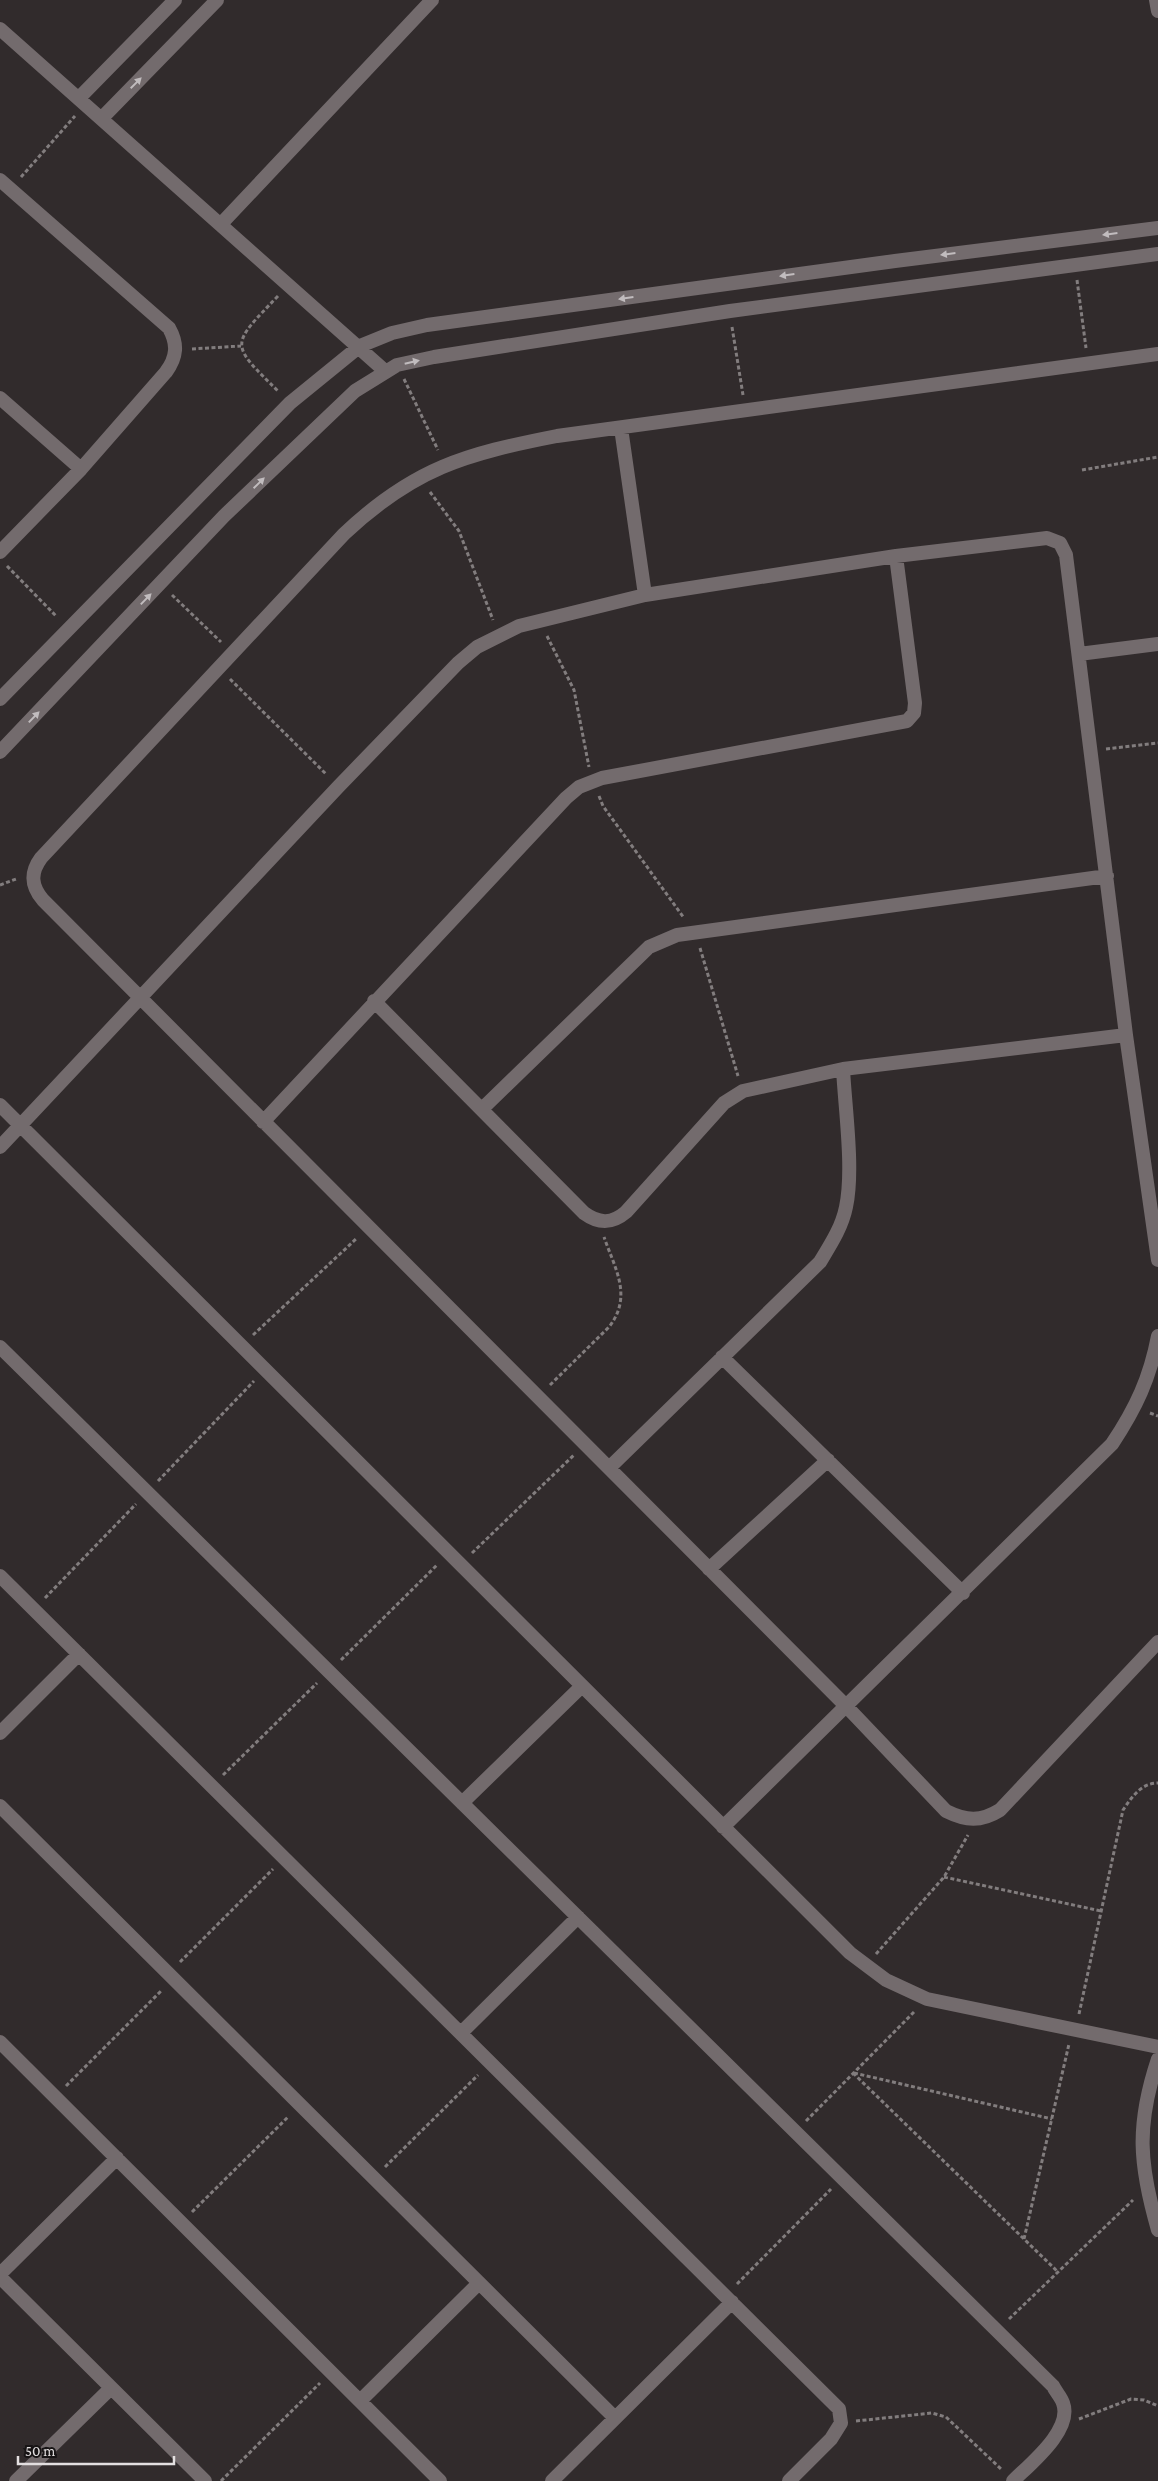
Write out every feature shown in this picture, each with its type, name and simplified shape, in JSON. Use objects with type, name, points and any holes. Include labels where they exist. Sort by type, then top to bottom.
[{"type":"street","points":[[83,101],[175,0]]},
{"type":"street","points":[[102,118],[217,0]]},
{"type":"street","points":[[221,224],[432,0]]},
{"type":"street","points":[[1156,0],[1158,11]]},
{"type":"street","points":[[0,29],[360,346],[391,368]]},
{"type":"street","points":[[0,552],[81,469],[166,372],[173,362],[176,350],[175,338],[169,328],[5,184]]},
{"type":"street","points":[[0,699],[290,402],[360,346],[392,333],[427,325],[895,261],[1158,228]]},
{"type":"street","points":[[0,752],[224,516],[348,398],[391,368],[434,357],[730,312],[1075,267],[1158,254]]},
{"type":"street","points":[[1158,354],[557,436],[496,448],[445,464],[392,493],[367,512],[41,858],[33,874],[33,883],[43,900],[847,1707],[946,1810],[960,1818],[976,1820],[989,1817],[1000,1810],[1158,1642]]},
{"type":"street","points":[[0,398],[81,469]]},
{"type":"street","points":[[621,428],[645,595]]},
{"type":"street","points":[[0,1147],[339,786],[458,663],[477,647],[499,634],[645,595],[896,556],[1047,538],[1060,543],[1066,555],[1126,1036],[1157,1252]]},
{"type":"street","points":[[263,1122],[374,1001],[566,798],[579,787],[592,780],[907,721],[914,713],[915,703],[896,556]]},
{"type":"street","points":[[1079,654],[1158,644]]},
{"type":"street","points":[[482,1109],[649,947],[677,935],[1107,876]]},
{"type":"street","points":[[374,1001],[584,1213],[599,1222],[618,1218],[626,1212],[724,1103],[743,1091],[843,1069],[1126,1036]]},
{"type":"street","points":[[609,1468],[820,1262],[837,1234],[846,1207],[848,1178],[843,1069]]},
{"type":"street","points":[[0,1105],[850,1953],[886,1980],[927,1998],[1158,2047]]},
{"type":"street","points":[[724,1827],[1112,1444],[1136,1408],[1153,1364],[1158,1336]]},
{"type":"street","points":[[0,1347],[1053,2386],[1064,2405],[1062,2426],[1049,2444],[1013,2481]]},
{"type":"street","points":[[722,1357],[964,1592]]},
{"type":"street","points":[[709,1569],[828,1460]]},
{"type":"street","points":[[0,1576],[834,2404],[838,2410],[841,2422],[832,2439],[789,2481]]},
{"type":"street","points":[[2,1728],[79,1654]]},
{"type":"street","points":[[462,1803],[582,1686]]},
{"type":"street","points":[[0,1806],[615,2418]]},
{"type":"street","points":[[461,2033],[578,1917]]},
{"type":"street","points":[[0,2042],[440,2481]]},
{"type":"street","points":[[1158,2059],[1147,2092],[1141,2140],[1146,2187],[1158,2230]]},
{"type":"street","points":[[117,2158],[0,2276],[205,2481]]},
{"type":"street","points":[[360,2401],[479,2283]]},
{"type":"street","points":[[552,2481],[728,2299]]},
{"type":"street","points":[[16,2481],[111,2388]]},
{"type":"path","points":[[5,184],[83,101]]},
{"type":"path","points":[[1075,267],[1088,364]]},
{"type":"path","points":[[289,284],[246,329],[241,346],[247,360],[290,402]]},
{"type":"path","points":[[730,312],[745,411]]},
{"type":"path","points":[[176,350],[241,346]]},
{"type":"path","points":[[391,368],[445,464]]},
{"type":"path","points":[[1082,470],[1158,458]]},
{"type":"path","points":[[419,477],[459,531],[499,634]]},
{"type":"path","points":[[0,559],[68,628]]},
{"type":"path","points":[[160,584],[233,653]]},
{"type":"path","points":[[540,622],[574,690],[592,780],[603,806],[693,933],[700,950],[743,1091]]},
{"type":"path","points":[[219,668],[339,786]]},
{"type":"path","points":[[1091,750],[1158,743]]},
{"type":"path","points":[[538,1398],[609,1327],[621,1306],[620,1282],[599,1222]]},
{"type":"path","points":[[242,1346],[368,1228]]},
{"type":"path","points":[[460,1565],[585,1444]]},
{"type":"path","points":[[1024,2239],[1123,1810],[1135,1792],[1153,1783],[1158,1783]]},
{"type":"path","points":[[866,1965],[944,1878],[976,1820]]},
{"type":"path","points":[[55,2096],[284,1858]]},
{"type":"path","points":[[944,1878],[1101,1911]]},
{"type":"path","points":[[795,2132],[927,1998]]},
{"type":"path","points":[[374,2178],[490,2062]]},
{"type":"path","points":[[853,2073],[1052,2119]]},
{"type":"path","points":[[853,2073],[1058,2272]]},
{"type":"path","points":[[181,2223],[300,2105]]},
{"type":"path","points":[[728,2299],[842,2178]]},
{"type":"path","points":[[997,2331],[1146,2187]]},
{"type":"path","points":[[221,2481],[331,2372]]},
{"type":"path","points":[[1062,2426],[1131,2399],[1144,2400],[1158,2406]]},
{"type":"path","points":[[841,2422],[932,2413],[946,2417],[1013,2481]]}]
